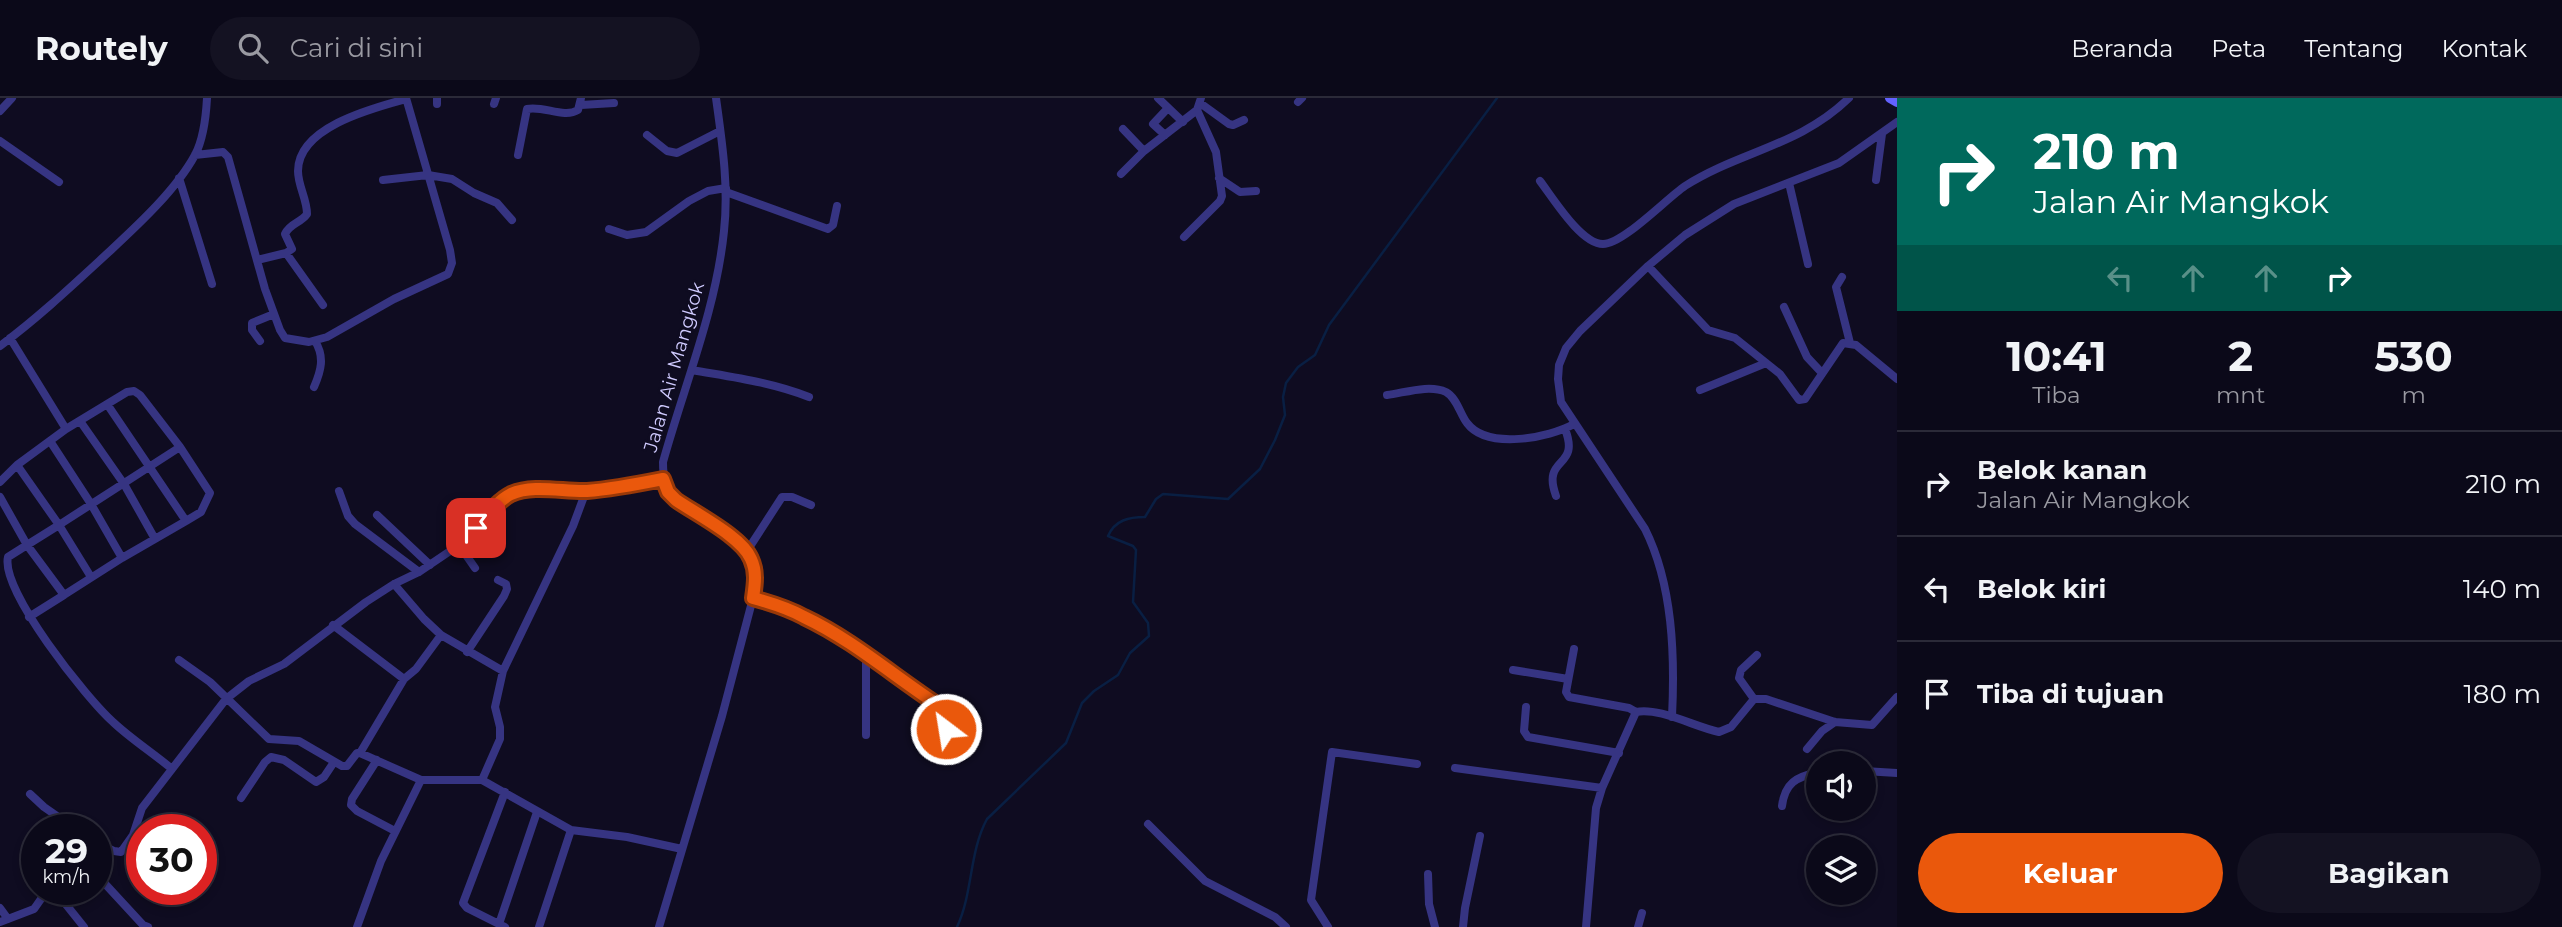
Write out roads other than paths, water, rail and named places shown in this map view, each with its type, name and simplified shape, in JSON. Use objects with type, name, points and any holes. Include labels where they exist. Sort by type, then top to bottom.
[{"type":"main road","points":[[1890,98],[1897,102]]},
{"type":"street","points":[[0,111],[12,98]]},
{"type":"street","points":[[0,346],[35,319],[125,237],[179,178],[195,155],[202,137],[207,98]]},
{"type":"street","points":[[195,155],[223,152],[228,157],[257,260],[280,330],[285,338],[316,341],[394,299],[448,274],[452,263],[450,250],[406,98],[328,128],[312,139],[300,160],[298,170],[307,214],[304,219],[286,230],[285,234],[292,249],[257,260]]},
{"type":"street","name":"Jalan Air Mangkok","points":[[716,98],[726,190],[724,233],[692,370],[663,462],[663,479],[668,492],[676,500],[747,551]]},
{"type":"street","points":[[1158,98],[1183,122]]},
{"type":"street","points":[[1540,181],[1583,235],[1594,243],[1605,244],[1622,237],[1676,192],[1699,177],[1797,136],[1819,124],[1849,98]]},
{"type":"street","points":[[518,155],[527,109],[571,114],[578,110],[581,102],[614,103]]},
{"type":"street","points":[[1199,103],[1229,124],[1244,120]]},
{"type":"street","points":[[1121,174],[1144,151],[1183,122],[1199,103]]},
{"type":"street","points":[[1184,237],[1220,201],[1222,191],[1216,152],[1199,103]]},
{"type":"street","points":[[1165,135],[1153,124],[1168,108]]},
{"type":"street","points":[[1672,717],[1672,641],[1656,550],[1645,529],[1574,424],[1559,393],[1559,365],[1566,348],[1580,331],[1685,235],[1726,208],[1839,163],[1897,122]]},
{"type":"street","points":[[1123,129],[1144,151]]},
{"type":"street","points":[[647,135],[667,152],[677,153],[720,131]]},
{"type":"street","points":[[1876,180],[1882,134]]},
{"type":"street","points":[[0,141],[59,182]]},
{"type":"street","points":[[383,180],[428,175],[452,179],[497,203],[512,220]]},
{"type":"street","points":[[179,178],[212,284]]},
{"type":"street","points":[[1219,178],[1240,192],[1256,191]]},
{"type":"street","points":[[1789,183],[1808,264]]},
{"type":"street","points":[[609,229],[627,235],[646,232],[689,201],[708,191],[726,190],[828,229],[833,225],[837,206]]},
{"type":"street","points":[[286,253],[323,304]]},
{"type":"street","points":[[1648,266],[1708,330],[1735,338],[1780,374],[1799,400],[1805,399],[1843,343],[1856,345],[1897,380]]},
{"type":"street","points":[[1842,277],[1836,287],[1850,343]]},
{"type":"street","points":[[1784,307],[1807,357],[1822,373]]},
{"type":"street","points":[[260,341],[252,330],[252,323],[274,314]]},
{"type":"street","points":[[10,338],[66,429]]},
{"type":"street","points":[[314,387],[322,359],[316,341]]},
{"type":"street","points":[[1700,390],[1766,363]]},
{"type":"street","points":[[692,370],[790,389],[809,397]]},
{"type":"street","points":[[1387,396],[1424,390],[1444,391],[1450,394],[1468,425],[1476,432],[1493,438],[1508,440],[1565,429],[1574,424]]},
{"type":"street","points":[[0,481],[66,429],[127,392],[134,391],[180,447],[210,493],[201,512],[29,617]]},
{"type":"street","points":[[107,404],[186,521]]},
{"type":"street","points":[[80,421],[124,484],[155,539]]},
{"type":"street","points":[[1556,496],[1551,475],[1570,448],[1565,429]]},
{"type":"street","points":[[50,441],[122,558]]},
{"type":"street","points":[[172,769],[114,723],[49,651],[14,592],[5,563],[8,557],[180,447]]},
{"type":"street","points":[[17,465],[59,524],[91,577]]},
{"type":"street","points":[[112,850],[121,852],[133,835],[142,808],[226,699],[249,681],[284,664],[332,625],[394,584],[419,572],[459,545],[503,500],[515,492],[586,491],[663,479]]},
{"type":"street","points":[[339,491],[348,516],[355,524],[419,572]]},
{"type":"street","points":[[482,780],[500,739],[495,707],[503,671],[573,526],[586,491]]},
{"type":"street","points":[[0,497],[27,545],[64,595]]},
{"type":"street","points":[[659,927],[753,598],[756,579],[747,551],[782,497],[792,497],[811,505]]},
{"type":"street","points":[[377,515],[430,565]]},
{"type":"street","points":[[459,545],[475,568]]},
{"type":"street","points":[[467,652],[508,589],[506,584],[498,580]]},
{"type":"street","points":[[394,584],[441,635],[503,671]]},
{"type":"street","points":[[753,598],[807,618],[925,699],[941,707],[946,729],[966,751]]},
{"type":"street","points":[[332,625],[404,679]]},
{"type":"street","points":[[179,660],[210,682],[269,738],[299,741],[334,762],[346,766],[356,752],[359,752],[404,679],[441,635]]},
{"type":"street","points":[[1574,649],[1566,692],[1569,697],[1672,717],[1712,731],[1725,731],[1754,699],[1766,699],[1835,722],[1872,725],[1879,720],[1892,699],[1897,697]]},
{"type":"street","points":[[1754,699],[1739,678],[1741,670],[1757,655]]},
{"type":"street","points":[[866,656],[866,735]]},
{"type":"street","points":[[1513,670],[1568,679]]},
{"type":"street","points":[[1526,707],[1524,731],[1528,737],[1619,753]]},
{"type":"street","points":[[1586,927],[1596,808],[1602,788],[1636,712]]},
{"type":"street","points":[[1807,749],[1822,731],[1835,722]]},
{"type":"street","points":[[359,752],[421,780],[482,780],[571,830],[627,837],[682,849]]},
{"type":"street","points":[[1328,927],[1311,900],[1332,752],[1417,764]]},
{"type":"street","points":[[241,798],[271,757],[284,760],[316,782],[324,777],[334,762]]},
{"type":"street","points":[[377,760],[352,799],[351,805],[357,811],[395,831]]},
{"type":"street","points":[[1455,768],[1602,788]]},
{"type":"street","points":[[1876,772],[1897,773]]},
{"type":"street","points":[[1782,806],[1784,791],[1788,785],[1806,777]]},
{"type":"street","points":[[357,927],[381,861],[421,780]]},
{"type":"street","points":[[505,792],[463,902],[467,908],[502,926],[537,812]]},
{"type":"street","points":[[30,794],[54,814]]},
{"type":"street","points":[[1148,824],[1205,881],[1224,892],[1240,897],[1275,917],[1286,927]]},
{"type":"street","points":[[539,927],[571,830]]},
{"type":"street","points":[[1463,927],[1480,836]]},
{"type":"street","points":[[1427,874],[1429,904],[1435,927]]},
{"type":"street","points":[[112,892],[142,925],[148,927]]},
{"type":"street","points":[[0,908],[4,921],[34,909],[37,905]]},
{"type":"street","points":[[66,905],[84,927]]},
{"type":"street","points":[[1638,927],[1642,913]]},
{"type":"waterway","points":[[957,927],[966,900],[977,845],[987,819],[1066,743],[1082,703],[1094,691],[1118,675],[1130,653],[1149,636],[1148,623],[1133,602],[1136,550],[1133,546],[1108,536],[1114,526],[1123,520],[1145,517],[1156,499],[1163,494],[1228,499],[1260,469],[1285,415],[1283,397],[1286,383],[1298,367],[1315,355],[1329,325],[1497,98]]}]
